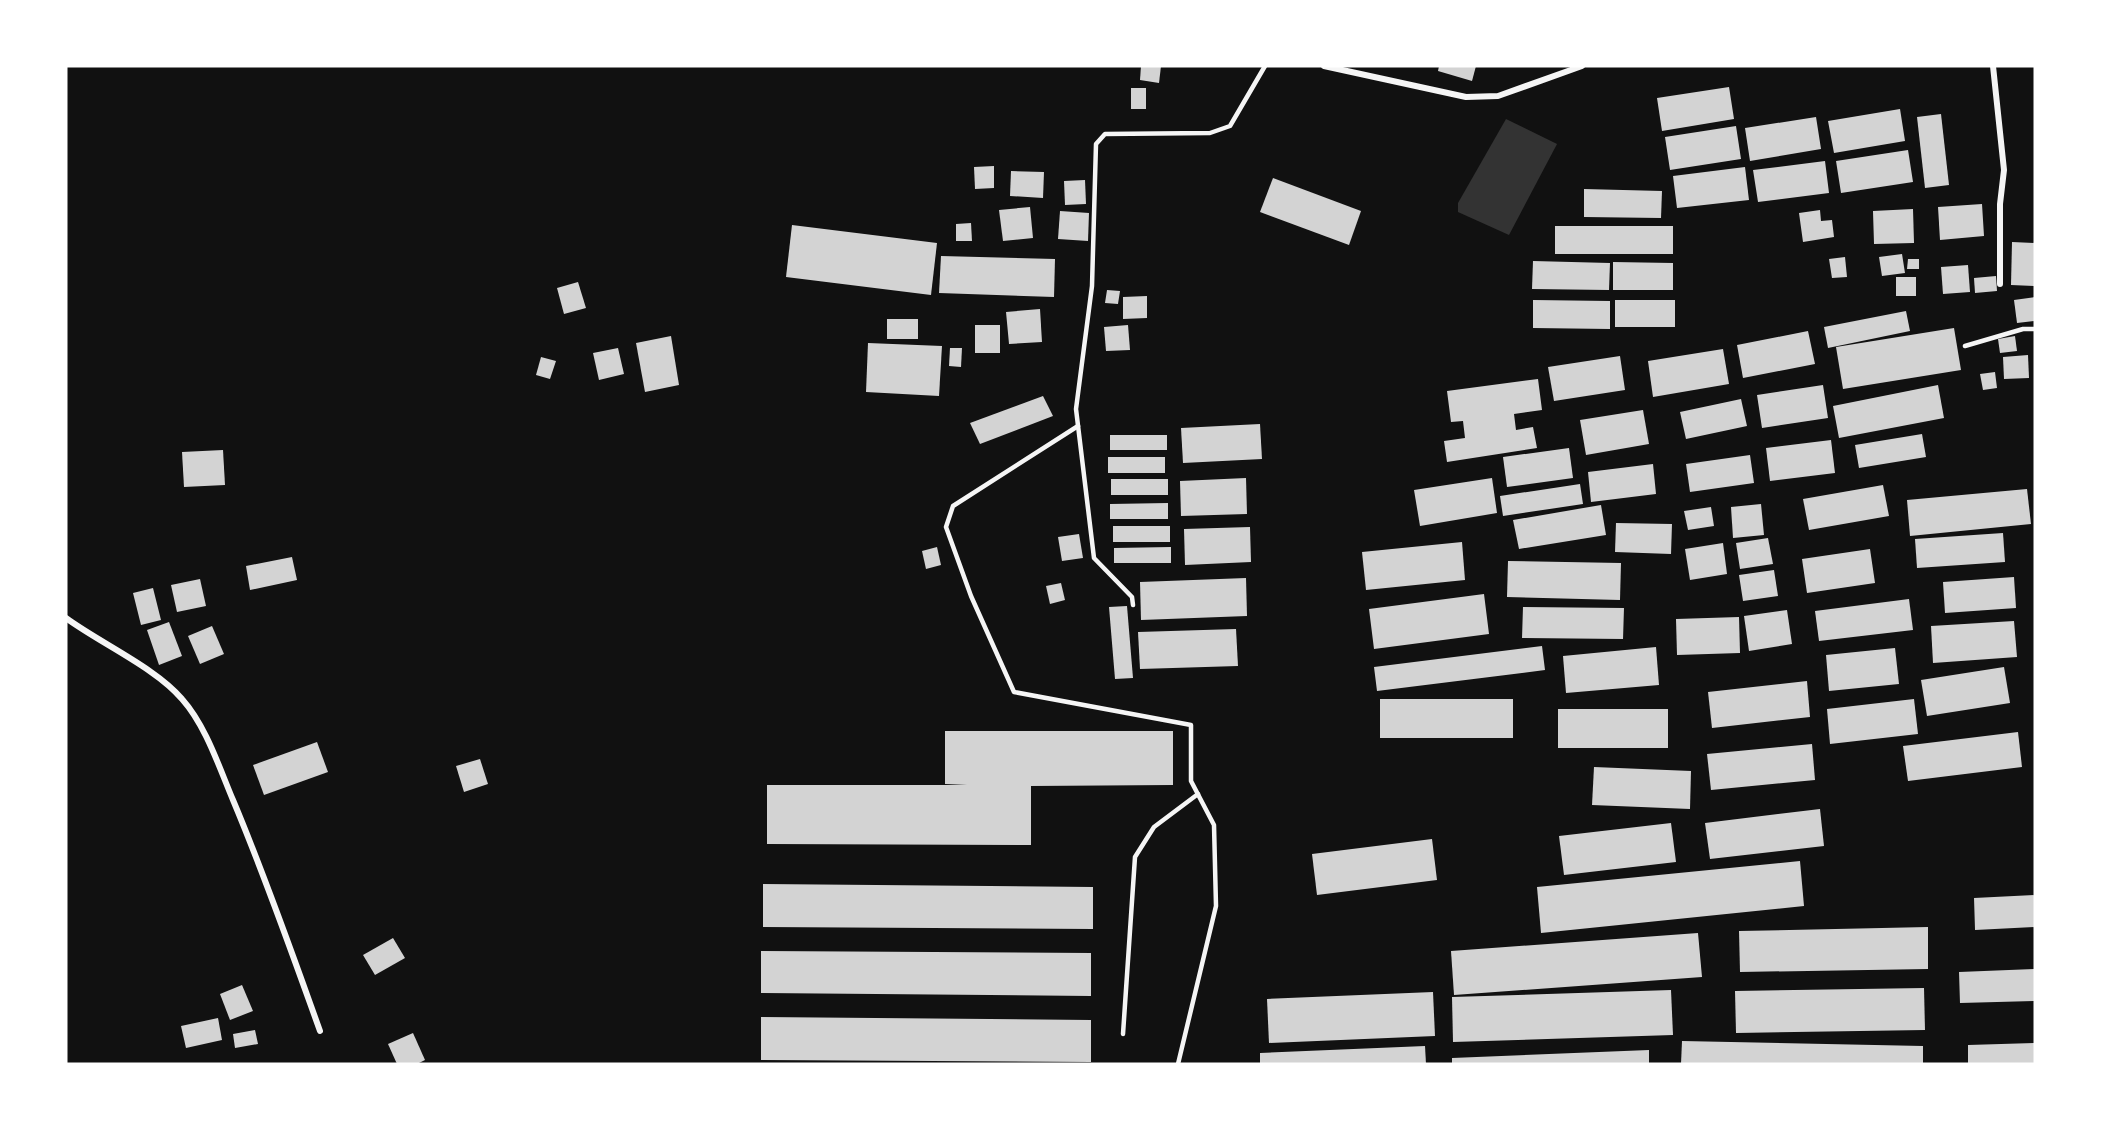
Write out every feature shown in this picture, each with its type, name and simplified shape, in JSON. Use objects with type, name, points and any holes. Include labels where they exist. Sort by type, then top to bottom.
[{"type":"street","points":[[1324,66],[1466,98],[1498,96],[1582,66]]},
{"type":"street","points":[[1994,66],[2004,170],[2000,204],[2000,284]]},
{"type":"street","points":[[66,618],[164,681],[183,700],[196,721],[220,770],[263,873],[320,1031]]},
{"type":"lane","points":[[1133,605],[1132,597],[1094,558],[1076,410],[1092,286],[1096,144],[1105,134],[1210,133],[1230,126],[1265,66]]},
{"type":"lane","points":[[1965,346],[2023,329],[2035,329]]},
{"type":"lane","points":[[1078,426],[953,506],[946,526],[971,596],[1014,692],[1191,725],[1191,781],[1214,825],[1216,906],[1178,1064]]},
{"type":"lane","points":[[1123,1034],[1135,857],[1154,827],[1198,794]]},
{"type":"shaded area","points":[[1506,119],[1557,144],[1509,235],[1458,212],[1458,203]]},
{"type":"building","points":[[1141,66],[1161,66],[1159,83],[1140,80]]},
{"type":"building","points":[[1439,66],[1476,66],[1472,81],[1438,71]]},
{"type":"building","points":[[1729,87],[1734,119],[1662,131],[1657,98]]},
{"type":"building","points":[[1131,88],[1146,88],[1146,109],[1131,109]]},
{"type":"building","points":[[1900,109],[1905,141],[1834,153],[1828,121]]},
{"type":"building","points":[[1941,114],[1949,185],[1925,188],[1917,117]]},
{"type":"building","points":[[1816,117],[1821,149],[1750,161],[1745,128]]},
{"type":"building","points":[[1736,126],[1741,159],[1670,170],[1665,137]]},
{"type":"building","points":[[1908,150],[1913,182],[1841,193],[1836,161]]},
{"type":"building","points":[[1825,161],[1829,193],[1758,202],[1753,170]]},
{"type":"building","points":[[994,166],[994,188],[975,189],[974,167]]},
{"type":"building","points":[[1745,167],[1749,200],[1677,208],[1673,176]]},
{"type":"building","points":[[1011,171],[1044,172],[1043,198],[1010,196]]},
{"type":"building","points":[[1273,178],[1361,211],[1349,245],[1260,212]]},
{"type":"building","points":[[1085,180],[1086,204],[1065,205],[1064,181]]},
{"type":"building","points":[[1584,189],[1662,191],[1661,218],[1584,217]]},
{"type":"building","points":[[1982,204],[1984,236],[1940,240],[1938,207]]},
{"type":"building","points":[[1030,207],[1033,238],[1003,241],[999,210]]},
{"type":"building","points":[[1913,209],[1914,243],[1874,244],[1873,211]]},
{"type":"building","points":[[1820,210],[1821,221],[1832,220],[1834,237],[1803,242],[1799,213]]},
{"type":"building","points":[[1060,211],[1089,213],[1088,241],[1058,239]]},
{"type":"building","points":[[971,223],[972,241],[956,241],[956,224]]},
{"type":"building","points":[[792,225],[937,243],[931,295],[786,277]]},
{"type":"building","points":[[1555,226],[1673,226],[1673,254],[1555,254]]},
{"type":"building","points":[[2012,242],[2035,243],[2035,286],[2011,285]]},
{"type":"building","points":[[1902,254],[1905,273],[1882,276],[1879,257]]},
{"type":"building","points":[[941,256],[1055,259],[1054,297],[939,293]]},
{"type":"building","points":[[1845,257],[1847,277],[1832,278],[1829,259]]},
{"type":"building","points":[[1908,259],[1919,259],[1919,269],[1907,269]]},
{"type":"building","points":[[1533,261],[1610,263],[1609,290],[1532,289]]},
{"type":"building","points":[[1613,262],[1673,263],[1673,290],[1613,290]]},
{"type":"building","points":[[1968,265],[1970,292],[1943,294],[1941,267]]},
{"type":"building","points":[[1996,276],[1997,291],[1975,293],[1974,278]]},
{"type":"building","points":[[1896,277],[1916,277],[1916,296],[1896,296]]},
{"type":"building","points":[[578,282],[586,308],[564,314],[557,288]]},
{"type":"building","points":[[1107,290],[1120,291],[1118,304],[1105,303]]},
{"type":"building","points":[[1147,296],[1147,318],[1123,319],[1123,297]]},
{"type":"building","points":[[2035,297],[2035,321],[2017,323],[2014,300]]},
{"type":"building","points":[[1533,300],[1610,301],[1610,329],[1533,328]]},
{"type":"building","points":[[1615,300],[1675,300],[1675,327],[1615,327]]},
{"type":"building","points":[[1040,309],[1042,342],[1009,344],[1006,312]]},
{"type":"building","points":[[1906,311],[1910,331],[1828,348],[1824,327]]},
{"type":"building","points":[[887,319],[918,319],[918,339],[887,339]]},
{"type":"building","points":[[975,325],[1000,325],[1000,353],[975,353]]},
{"type":"building","points":[[1128,325],[1130,350],[1106,351],[1104,327]]},
{"type":"building","points":[[1954,328],[1961,370],[1843,389],[1836,347]]},
{"type":"building","points":[[1808,331],[1815,364],[1743,378],[1737,345]]},
{"type":"building","points":[[671,336],[679,385],[645,392],[636,343]]},
{"type":"building","points":[[2015,336],[2017,351],[2000,353],[1998,339]]},
{"type":"building","points":[[868,343],[942,346],[939,396],[866,392]]},
{"type":"building","points":[[618,348],[624,374],[599,380],[593,353]]},
{"type":"building","points":[[950,348],[962,348],[961,367],[949,366]]},
{"type":"building","points":[[1723,349],[1729,384],[1653,397],[1648,361]]},
{"type":"building","points":[[2028,355],[2029,378],[2004,379],[2003,357]]},
{"type":"building","points":[[1620,356],[1625,390],[1554,401],[1548,367]]},
{"type":"building","points":[[541,357],[556,361],[550,379],[536,375]]},
{"type":"building","points":[[1995,372],[1997,388],[1983,390],[1980,374]]},
{"type":"building","points":[[1538,379],[1542,410],[1514,414],[1516,430],[1533,427],[1537,448],[1447,462],[1444,441],[1465,438],[1463,421],[1451,422],[1447,391]]},
{"type":"building","points":[[1823,385],[1828,418],[1762,428],[1757,395]]},
{"type":"building","points":[[1938,385],[1944,418],[1839,438],[1833,406]]},
{"type":"building","points":[[1043,396],[1053,416],[980,444],[970,423]]},
{"type":"building","points":[[1741,399],[1747,426],[1686,439],[1680,412]]},
{"type":"building","points":[[1643,410],[1649,444],[1586,455],[1580,420]]},
{"type":"building","points":[[1260,424],[1262,459],[1183,463],[1181,428]]},
{"type":"building","points":[[1922,434],[1926,457],[1859,468],[1855,445]]},
{"type":"building","points":[[1110,435],[1167,435],[1167,450],[1110,450]]},
{"type":"building","points":[[1831,440],[1835,473],[1770,481],[1766,448]]},
{"type":"building","points":[[1569,448],[1573,478],[1507,487],[1503,457]]},
{"type":"building","points":[[223,450],[225,485],[184,487],[182,452]]},
{"type":"building","points":[[1750,455],[1754,483],[1690,492],[1686,464]]},
{"type":"building","points":[[1108,457],[1165,457],[1165,473],[1108,473]]},
{"type":"building","points":[[1653,464],[1656,494],[1591,502],[1588,472]]},
{"type":"building","points":[[1246,478],[1247,514],[1181,516],[1180,481]]},
{"type":"building","points":[[1492,478],[1497,513],[1420,526],[1414,490]]},
{"type":"building","points":[[1111,479],[1168,479],[1168,495],[1111,495]]},
{"type":"building","points":[[1580,484],[1583,504],[1503,516],[1500,496]]},
{"type":"building","points":[[1883,485],[1889,516],[1809,530],[1803,499]]},
{"type":"building","points":[[2027,489],[2031,524],[1910,536],[1907,500]]},
{"type":"building","points":[[1168,503],[1168,519],[1110,519],[1110,504]]},
{"type":"building","points":[[1761,504],[1764,535],[1733,538],[1731,507]]},
{"type":"building","points":[[1601,505],[1606,535],[1519,549],[1513,520]]},
{"type":"building","points":[[1711,507],[1714,526],[1688,530],[1684,511]]},
{"type":"building","points":[[1616,523],[1672,524],[1671,554],[1615,552]]},
{"type":"building","points":[[1113,526],[1170,526],[1170,542],[1113,542]]},
{"type":"building","points":[[1250,527],[1251,562],[1185,565],[1184,529]]},
{"type":"building","points":[[2003,533],[2005,562],[1917,568],[1915,539]]},
{"type":"building","points":[[1079,534],[1083,558],[1062,561],[1058,537]]},
{"type":"building","points":[[1768,538],[1773,564],[1740,569],[1736,543]]},
{"type":"building","points":[[1462,542],[1465,580],[1366,590],[1362,552]]},
{"type":"building","points":[[1723,543],[1727,574],[1690,580],[1685,549]]},
{"type":"building","points":[[937,547],[941,565],[926,569],[922,551]]},
{"type":"building","points":[[1171,547],[1171,563],[1114,563],[1114,548]]},
{"type":"building","points":[[1870,549],[1875,583],[1807,593],[1802,559]]},
{"type":"building","points":[[292,557],[297,580],[250,590],[246,566]]},
{"type":"building","points":[[1508,561],[1621,563],[1620,600],[1507,597]]},
{"type":"building","points":[[1774,570],[1778,596],[1743,601],[1739,575]]},
{"type":"building","points":[[2014,577],[2016,608],[1945,613],[1943,582]]},
{"type":"building","points":[[1246,578],[1247,616],[1141,620],[1140,582]]},
{"type":"building","points":[[200,579],[206,606],[177,612],[171,585]]},
{"type":"building","points":[[1061,583],[1065,600],[1050,604],[1046,586]]},
{"type":"building","points":[[153,588],[161,620],[141,625],[133,593]]},
{"type":"building","points":[[1484,594],[1489,634],[1374,649],[1369,609]]},
{"type":"building","points":[[1909,599],[1913,630],[1819,641],[1815,611]]},
{"type":"building","points":[[1127,606],[1133,678],[1115,679],[1109,607]]},
{"type":"building","points":[[1523,607],[1624,608],[1623,639],[1522,638]]},
{"type":"building","points":[[1787,610],[1792,644],[1749,651],[1744,616]]},
{"type":"building","points":[[1739,617],[1740,653],[1677,655],[1676,619]]},
{"type":"building","points":[[2014,621],[2017,657],[1933,663],[1931,626]]},
{"type":"building","points":[[169,622],[182,656],[159,665],[147,630]]},
{"type":"building","points":[[212,626],[224,654],[200,664],[188,636]]},
{"type":"building","points":[[1236,629],[1238,666],[1140,669],[1138,632]]},
{"type":"building","points":[[1542,646],[1545,670],[1377,691],[1374,667]]},
{"type":"building","points":[[1656,647],[1659,685],[1566,693],[1563,656]]},
{"type":"building","points":[[1895,648],[1899,684],[1829,691],[1826,655]]},
{"type":"building","points":[[2004,667],[2010,703],[1927,716],[1921,680]]},
{"type":"building","points":[[1807,681],[1810,717],[1712,728],[1708,692]]},
{"type":"building","points":[[1380,699],[1513,699],[1513,738],[1380,738]]},
{"type":"building","points":[[1914,699],[1918,734],[1830,744],[1827,709]]},
{"type":"building","points":[[1558,709],[1668,709],[1668,748],[1558,748]]},
{"type":"building","points":[[945,731],[1173,731],[1173,785],[1031,786],[1031,845],[767,844],[767,785],[967,785],[945,784]]},
{"type":"building","points":[[2018,732],[2022,767],[1908,781],[1903,746]]},
{"type":"building","points":[[317,742],[328,772],[264,795],[253,765]]},
{"type":"building","points":[[1812,744],[1815,780],[1711,790],[1707,754]]},
{"type":"building","points":[[480,759],[488,784],[464,792],[456,766]]},
{"type":"building","points":[[1594,767],[1691,771],[1690,809],[1592,805]]},
{"type":"building","points":[[1820,809],[1824,846],[1710,859],[1705,823]]},
{"type":"building","points":[[1671,823],[1676,862],[1564,875],[1559,836]]},
{"type":"building","points":[[1432,839],[1437,880],[1317,895],[1312,854]]},
{"type":"building","points":[[1800,861],[1804,906],[1541,933],[1537,887]]},
{"type":"building","points":[[763,884],[1093,887],[1093,929],[763,927]]},
{"type":"building","points":[[2035,895],[2035,927],[1975,930],[1974,898]]},
{"type":"building","points":[[1928,927],[1928,969],[1740,972],[1739,931]]},
{"type":"building","points":[[1698,933],[1702,977],[1454,995],[1451,951]]},
{"type":"building","points":[[393,938],[405,958],[375,975],[363,955]]},
{"type":"building","points":[[761,951],[1091,953],[1091,996],[761,993]]},
{"type":"building","points":[[2035,969],[2035,1001],[1960,1003],[1959,972]]},
{"type":"building","points":[[242,985],[253,1011],[230,1020],[220,994]]},
{"type":"building","points":[[1924,988],[1925,1030],[1736,1033],[1735,991]]},
{"type":"building","points":[[1671,990],[1673,1035],[1453,1042],[1452,997]]},
{"type":"building","points":[[1433,992],[1435,1036],[1269,1043],[1267,999]]},
{"type":"building","points":[[761,1017],[1091,1020],[1091,1062],[761,1060]]},
{"type":"building","points":[[218,1018],[222,1040],[186,1048],[181,1026]]},
{"type":"building","points":[[255,1030],[258,1044],[235,1048],[233,1034]]},
{"type":"building","points":[[413,1033],[425,1060],[417,1064],[397,1064],[388,1044]]},
{"type":"building","points":[[1682,1041],[1923,1046],[1923,1064],[1681,1064]]},
{"type":"building","points":[[2035,1043],[2035,1064],[1968,1064],[1968,1045]]},
{"type":"building","points":[[1425,1046],[1426,1064],[1260,1064],[1260,1053]]},
{"type":"building","points":[[1649,1050],[1649,1064],[1452,1064],[1452,1058]]}]
